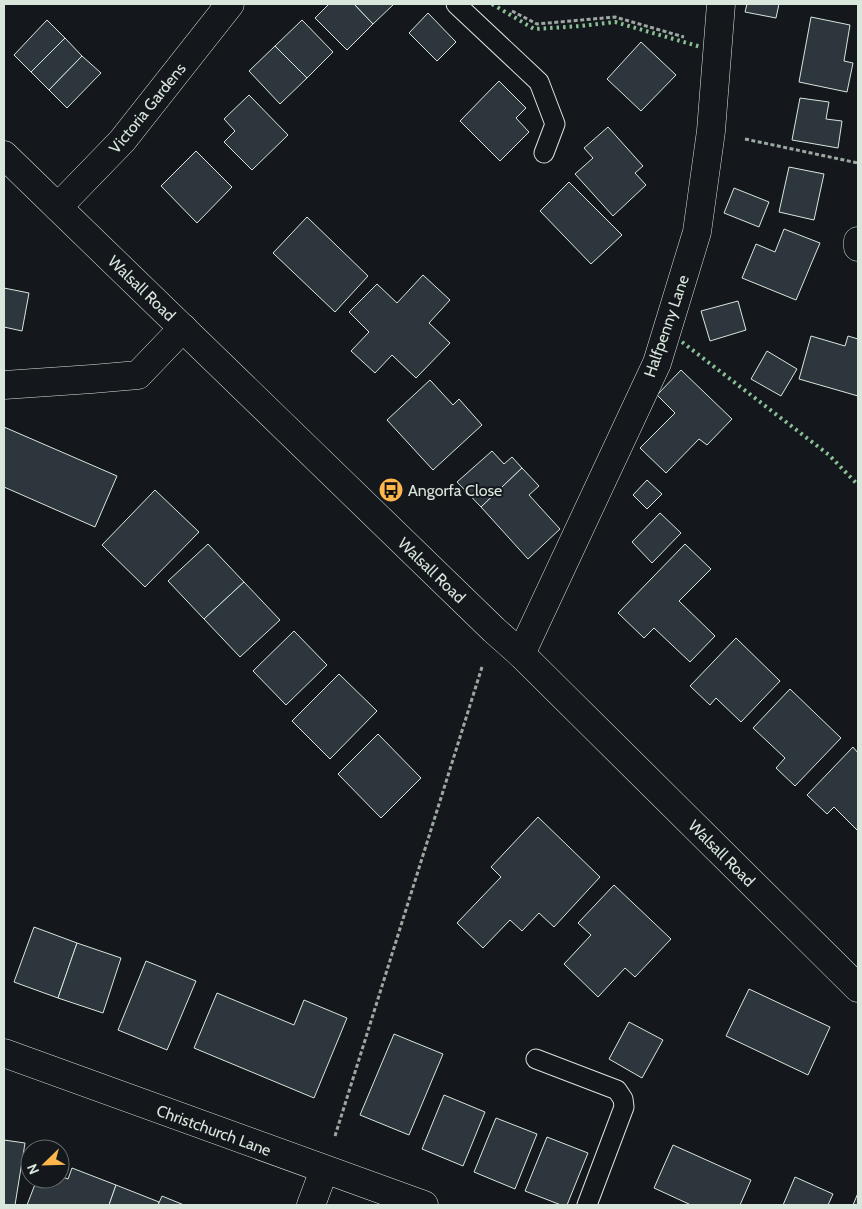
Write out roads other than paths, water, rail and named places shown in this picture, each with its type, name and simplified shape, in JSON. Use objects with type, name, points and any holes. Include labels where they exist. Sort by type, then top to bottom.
[{"type":"street","name":"Victoria Gardens","points":[[58,207],[122,141],[230,4]]},
{"type":"street","name":"Halfpenny Lane","points":[[521,654],[657,363],[697,232],[711,131],[721,4]]},
{"type":"street","name":"Walsall Road","points":[[4,155],[521,654],[858,988]]},
{"type":"street","points":[[858,241],[858,247]]},
{"type":"street","points":[[4,385],[92,380],[138,375],[183,328]]},
{"type":"street","name":"Christchurch Lane","points":[[4,1053],[424,1205]]},
{"type":"street","points":[[311,1205],[324,1170]]},
{"type":"lane","points":[[456,4],[539,82],[555,124],[544,153]]},
{"type":"lane","points":[[536,1059],[617,1090],[623,1099],[624,1107],[587,1205]]},
{"type":"place","name":"Angorfa Close","points":[[391,490]]}]
